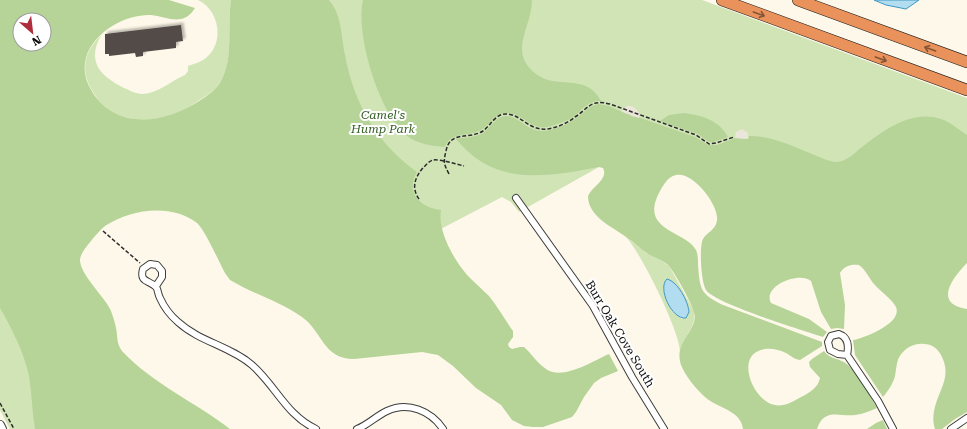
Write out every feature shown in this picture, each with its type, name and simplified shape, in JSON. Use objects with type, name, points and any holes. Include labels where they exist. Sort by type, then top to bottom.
[{"type":"highway","points":[[722,0],[967,90]]},
{"type":"highway","points":[[798,0],[967,62]]},
{"type":"street","name":"Burr Oak Cove South","points":[[516,198],[593,306],[632,377],[663,427]]},
{"type":"street","points":[[156,286],[162,277],[161,269],[159,266],[149,264],[142,272],[144,279],[156,286],[164,305],[179,323],[199,337],[235,353],[248,362],[261,374],[294,415],[316,429]]},
{"type":"street","points":[[847,355],[878,401],[892,429]]},
{"type":"street","points":[[357,429],[388,411],[408,407],[430,414],[444,429]]},
{"type":"street","points":[[951,429],[967,418]]},
{"type":"street","points":[[0,425],[2,429]]},
{"type":"street","points":[[656,429],[663,427]]},
{"type":"path","points":[[449,174],[443,162],[447,146],[452,140],[460,136],[473,135],[480,132],[500,116],[506,114],[512,115],[534,128],[548,129],[571,120],[587,106],[595,103],[610,104],[696,135],[709,144],[734,137]]},
{"type":"path","points":[[419,199],[415,193],[414,186],[417,175],[431,161],[435,160],[464,166]]},
{"type":"path","points":[[102,231],[145,267]]},
{"type":"path","points":[[0,403],[14,429]]},
{"type":"green space","name":"Camel's Hump Park","points":[[0,0],[52,0],[114,159],[270,76],[331,3],[329,0],[702,0],[967,98],[967,207],[600,130],[599,167],[519,212],[511,202],[502,197],[435,232],[199,215],[147,203],[102,223],[72,260],[117,350],[151,383],[226,429],[10,429],[0,410]]},
{"type":"green space","points":[[0,0],[169,0],[195,8],[189,15],[181,19],[142,15],[116,24],[101,34],[90,48],[86,57],[85,72],[87,81],[99,101],[110,111],[124,117],[154,119],[185,109],[208,95],[221,81],[225,72],[229,52],[231,0],[329,0],[339,19],[349,73],[361,106],[369,121],[390,148],[417,172],[413,186],[417,198],[427,206],[441,210],[442,228],[445,238],[459,265],[465,273],[489,296],[513,331],[513,337],[508,344],[509,347],[512,349],[524,347],[543,367],[553,372],[560,373],[578,369],[609,354],[618,371],[601,378],[594,383],[572,417],[543,427],[524,426],[512,420],[501,405],[476,388],[453,366],[438,355],[422,352],[354,359],[336,355],[329,350],[309,323],[294,311],[230,280],[204,232],[197,223],[176,213],[163,211],[139,212],[115,220],[105,226],[83,252],[80,259],[81,265],[88,278],[111,311],[116,326],[118,343],[122,351],[147,373],[230,429],[35,429],[27,367],[9,324],[0,308]]},
{"type":"green space","points":[[198,0],[231,0],[229,52],[225,72],[221,81],[216,87],[189,107],[169,116],[147,120],[125,118],[106,108],[99,101],[90,87],[85,71],[87,57],[95,42],[101,35],[95,52],[95,60],[102,72],[107,77],[122,87],[135,93],[149,93],[159,89],[185,75],[188,71],[188,66],[203,60],[210,54],[215,46],[217,29],[215,20],[212,12],[206,5]]},
{"type":"green space","points":[[363,0],[532,0],[522,48],[523,57],[528,65],[536,74],[544,79],[579,84],[587,87],[595,92],[601,101],[591,103],[570,119],[550,126],[536,126],[517,116],[507,113],[495,117],[479,131],[455,136],[445,147],[420,143],[407,136],[397,125],[387,110],[379,92],[366,52],[361,15]]},
{"type":"green space","points":[[598,104],[609,106],[634,117],[635,116],[695,137],[708,145],[717,145],[735,138],[748,139],[749,136],[757,136],[779,141],[836,162],[847,159],[889,128],[909,119],[930,117],[941,119],[967,135],[967,263],[951,283],[948,296],[951,302],[957,306],[967,309],[967,412],[942,429],[935,429],[933,420],[934,411],[944,383],[946,370],[941,355],[936,348],[927,344],[913,345],[901,354],[897,362],[893,382],[883,397],[855,355],[853,340],[873,333],[888,324],[894,319],[897,313],[896,307],[874,284],[859,265],[848,266],[840,273],[845,305],[844,329],[831,329],[821,312],[811,281],[805,278],[791,279],[783,282],[772,291],[770,297],[771,303],[809,319],[827,332],[823,337],[760,316],[713,296],[704,286],[701,249],[703,239],[715,226],[717,214],[704,190],[690,178],[683,175],[676,175],[667,180],[658,195],[654,207],[655,216],[667,229],[683,238],[696,250],[701,285],[706,294],[723,305],[822,342],[822,346],[800,360],[779,350],[765,349],[755,352],[750,359],[748,368],[754,387],[760,396],[767,402],[775,405],[785,405],[810,392],[817,385],[820,378],[810,367],[809,362],[824,351],[829,356],[842,361],[852,369],[864,385],[877,408],[855,415],[828,415],[820,422],[817,429],[743,429],[738,418],[733,413],[710,401],[698,390],[688,378],[681,365],[680,351],[694,323],[695,317],[688,298],[670,267],[665,262],[645,252],[602,221],[592,210],[588,196],[604,176],[603,168],[599,167],[560,174],[541,175],[522,175],[504,172],[487,165],[471,154],[456,139],[480,135],[503,116],[513,117],[536,130],[550,130],[568,123],[589,108]]},
{"type":"green space","points":[[684,113],[697,115],[715,122],[728,137],[709,142],[698,134],[660,121],[669,115]]},
{"type":"green space","points":[[625,236],[646,253],[669,266],[694,311],[695,316],[692,326],[680,351],[673,326],[658,292],[632,245]],"holes":[[[669,280],[673,282],[686,301],[689,309],[689,312],[682,319],[672,311],[663,289]]]},
{"type":"green space","points":[[883,420],[887,429],[867,429],[876,423]]},
{"type":"shaded area","points":[[627,106],[632,106],[636,109],[639,113],[639,118],[621,111]]},
{"type":"shaded area","points":[[742,129],[748,133],[748,139],[735,138],[736,132]]},
{"type":"water","points":[[874,0],[919,0],[906,9],[886,5]]},
{"type":"water","points":[[667,279],[679,288],[684,298],[689,312],[686,318],[676,314],[668,303],[664,289],[664,283]]},
{"type":"building","points":[[181,25],[183,41],[176,42],[176,48],[143,52],[143,56],[136,57],[135,53],[109,56],[109,54],[105,54],[105,34]]}]
